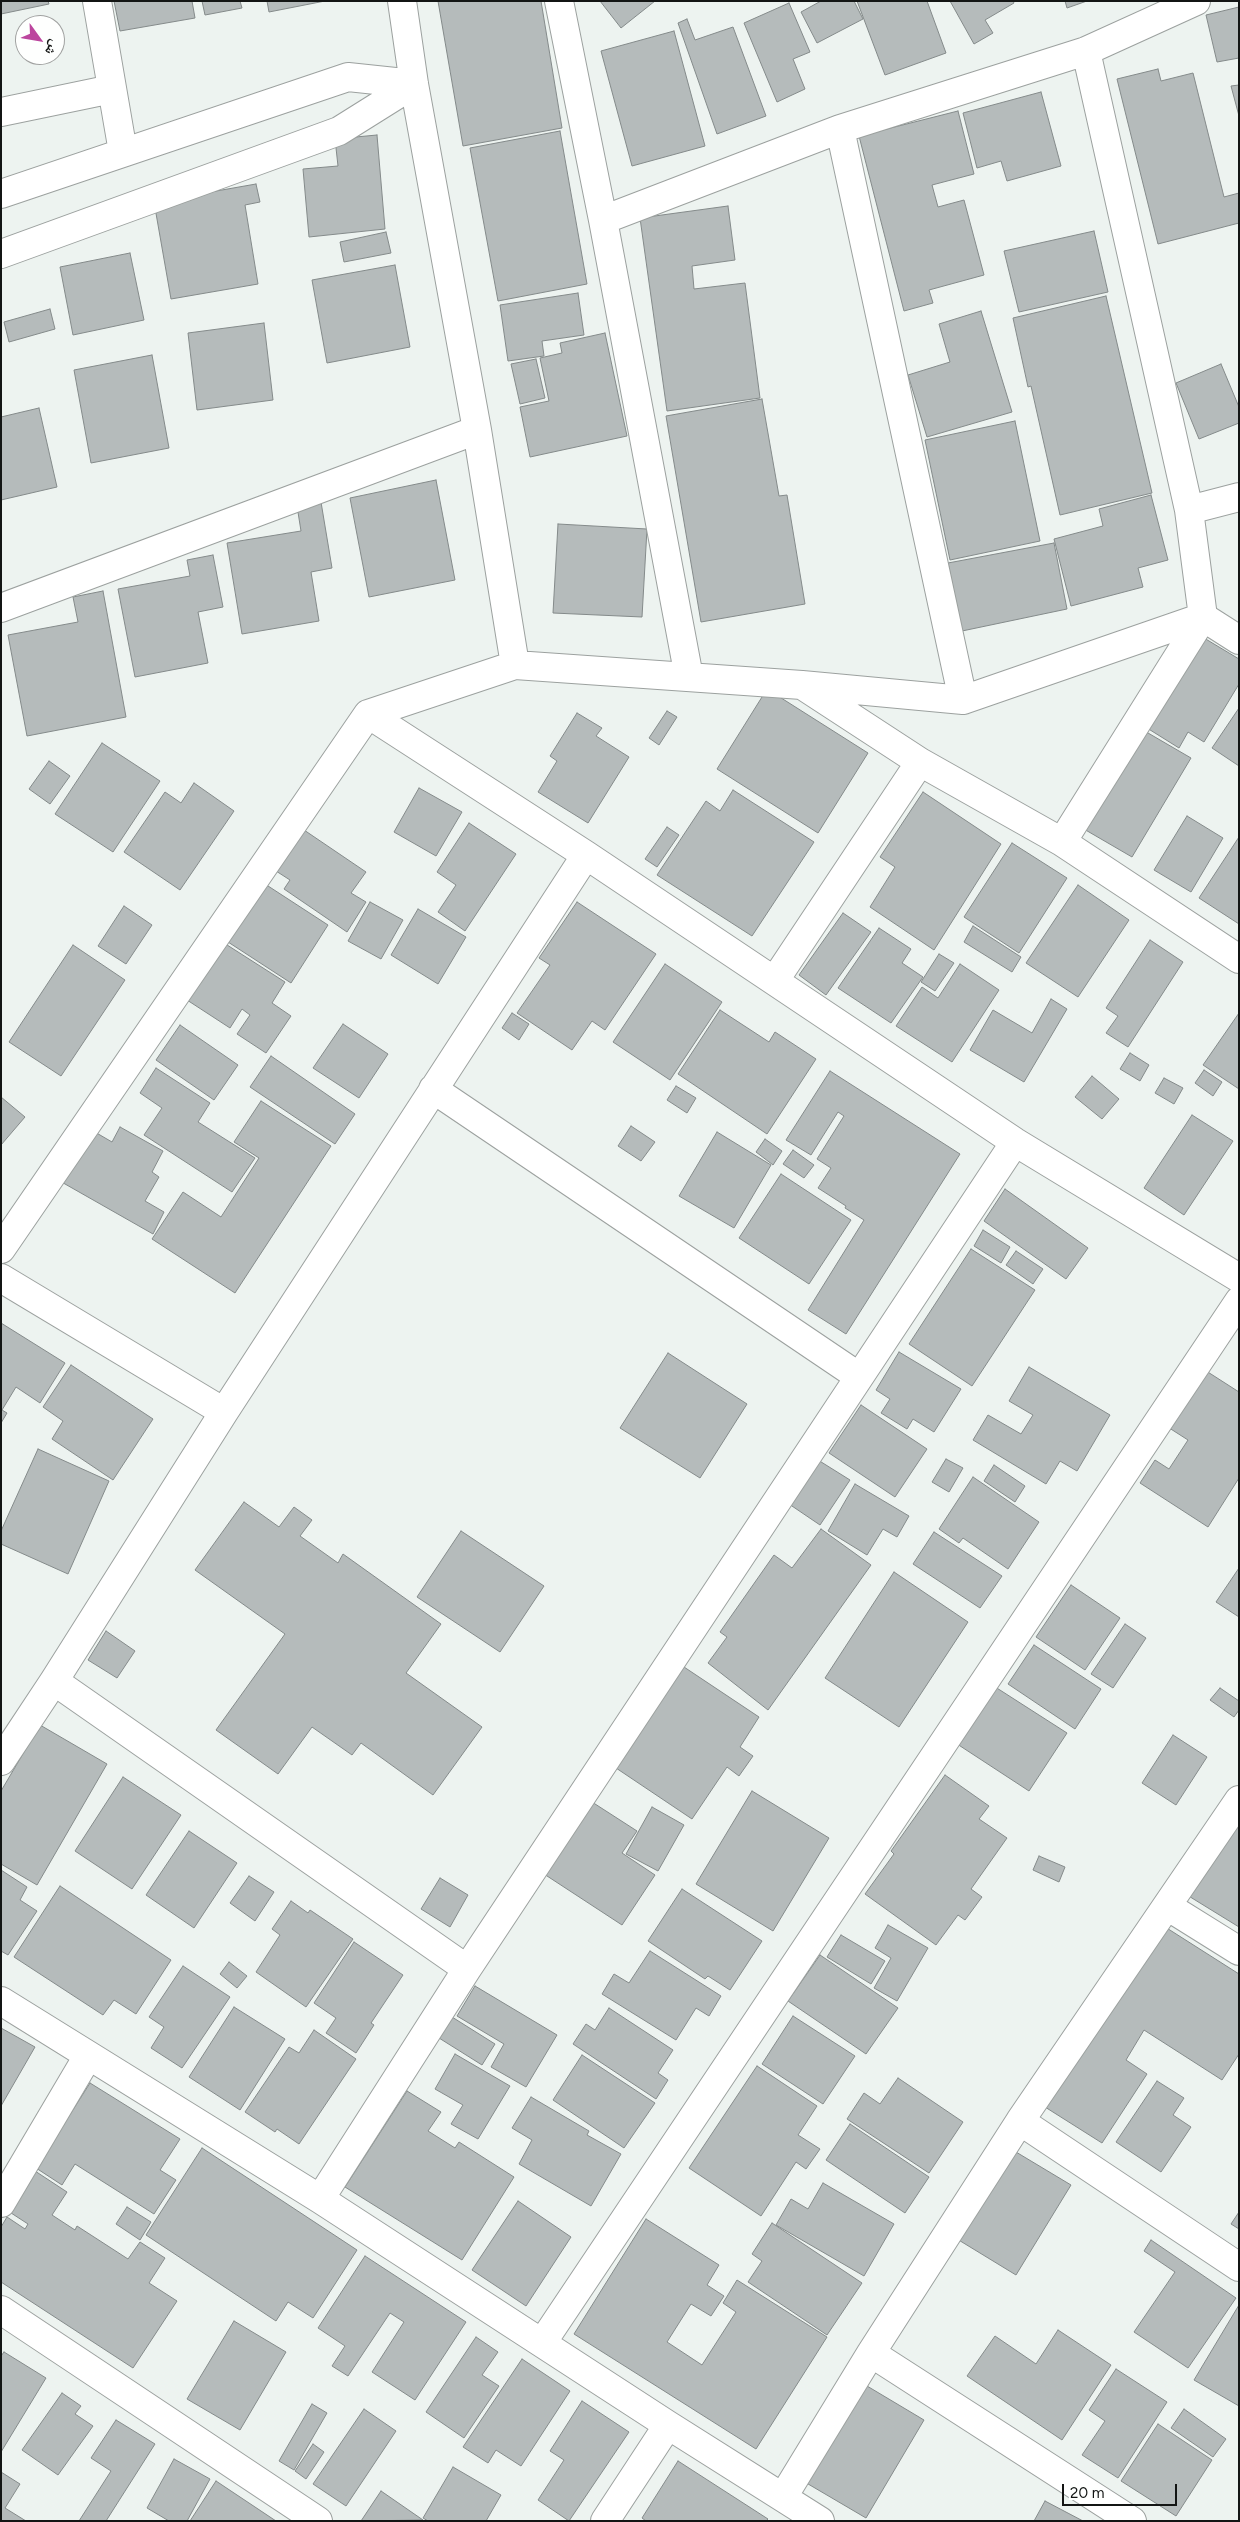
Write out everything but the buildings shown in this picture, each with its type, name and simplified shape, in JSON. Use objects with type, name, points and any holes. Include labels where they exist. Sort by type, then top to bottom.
[{"type":"street","points":[[97,1],[123,152]]},
{"type":"street","points":[[402,1],[414,84],[477,430],[516,665]]},
{"type":"street","points":[[559,1],[603,220],[689,677]]},
{"type":"street","points":[[603,220],[840,129],[1086,51],[1196,1]]},
{"type":"street","points":[[1062,842],[1203,617],[1189,510],[1086,51]]},
{"type":"street","points":[[1,194],[348,77],[414,84]]},
{"type":"street","points":[[1,254],[339,131],[414,84]]},
{"type":"street","points":[[1,112],[112,89]]},
{"type":"street","points":[[840,129],[963,700]]},
{"type":"street","points":[[1,608],[477,430]]},
{"type":"street","points":[[1189,510],[1239,497]]},
{"type":"street","points":[[1,1249],[368,714],[516,665],[802,685],[963,700],[1203,617]]},
{"type":"street","points":[[1203,617],[1239,640]]},
{"type":"street","points":[[802,685],[920,762],[1062,842],[1239,959]]},
{"type":"street","points":[[368,714],[586,854],[1015,1142],[1239,1278]]},
{"type":"street","points":[[775,980],[920,762]]},
{"type":"street","points":[[1,1761],[432,1089],[586,854]]},
{"type":"street","points":[[432,1089],[858,1376]]},
{"type":"street","points":[[320,2199],[467,1969],[858,1376],[1015,1142]]},
{"type":"street","points":[[1,1278],[224,1412]]},
{"type":"street","points":[[542,2343],[1239,1301]]},
{"type":"street","points":[[54,1681],[467,1969]]},
{"type":"street","points":[[783,2497],[871,2353],[1020,2121],[1239,1800]]},
{"type":"street","points":[[1167,1906],[1239,1951]]},
{"type":"street","points":[[1,2001],[320,2199],[668,2425],[820,2521]]},
{"type":"street","points":[[1,2203],[88,2056]]},
{"type":"street","points":[[1020,2121],[1239,2267]]},
{"type":"street","points":[[1,2310],[318,2521]]},
{"type":"street","points":[[871,2353],[1132,2521]]},
{"type":"street","points":[[605,2521],[668,2425]]}]
